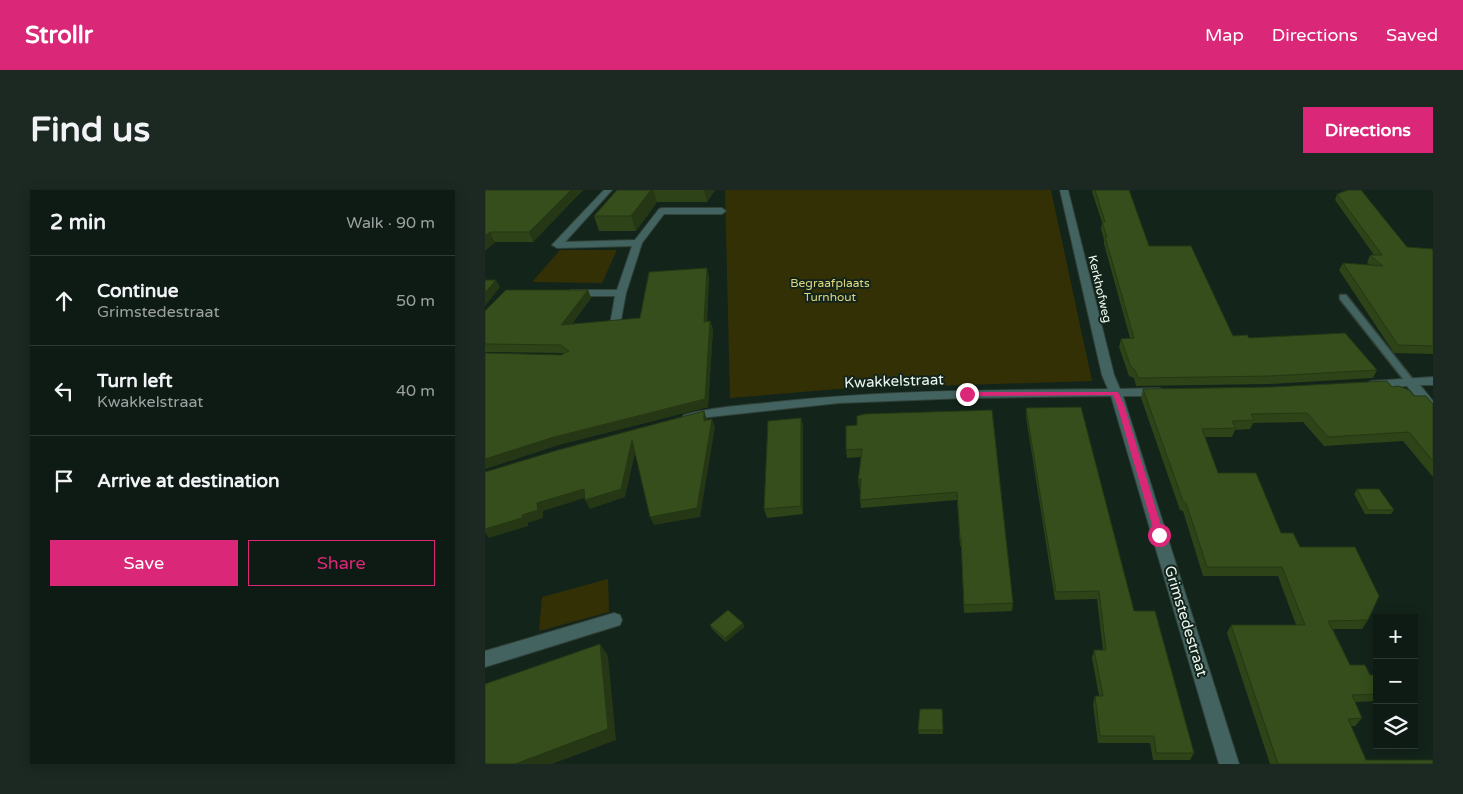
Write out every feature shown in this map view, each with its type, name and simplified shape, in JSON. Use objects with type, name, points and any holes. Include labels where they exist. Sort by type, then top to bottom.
[{"type":"street","points":[[608,190],[557,244],[637,244]]},
{"type":"street","name":"Kerkhofweg","points":[[1064,190],[1108,376],[1115,393]]},
{"type":"street","points":[[615,325],[621,293],[637,244],[662,211],[722,211]]},
{"type":"street","points":[[564,293],[621,293]]},
{"type":"street","points":[[1363,385],[1433,381]]},
{"type":"street","points":[[1411,383],[1433,408]]},
{"type":"street","name":"Kwakkelstraat","points":[[671,423],[709,413],[839,399],[967,394],[1172,392]]},
{"type":"street","name":"Grimstedestraat","points":[[1115,393],[1121,405],[1229,764]]},
{"type":"street","points":[[485,659],[614,620]]},
{"type":"lane","points":[[1343,297],[1411,383]]},
{"type":"green space","name":"Begraafplaats Turnhout","points":[[725,190],[1051,190],[1092,381],[838,389],[730,398]]},
{"type":"green space","points":[[560,250],[617,250],[602,283],[532,282]]},
{"type":"green space","points":[[608,579],[609,612],[539,631],[542,597]]},
{"type":"building","points":[[485,190],[571,190],[529,232],[490,232],[485,236]]},
{"type":"building","points":[[617,190],[651,190],[631,216],[594,216]]},
{"type":"building","points":[[1095,190],[1129,190],[1149,246],[1191,246],[1233,336],[1247,335],[1249,338],[1345,333],[1377,370],[1271,376],[1138,378],[1135,370],[1131,367],[1121,339],[1134,338],[1105,237],[1107,237],[1102,222],[1105,222]]},
{"type":"building","points":[[1348,190],[1361,190],[1407,247],[1433,249],[1433,346],[1398,345],[1343,263],[1383,266],[1370,255],[1382,255],[1337,194]]},
{"type":"building","points":[[707,268],[704,322],[710,321],[705,399],[554,437],[485,459],[485,353],[561,355],[569,351],[561,345],[485,344],[485,311],[506,290],[588,290],[561,325],[640,318],[649,272]]},
{"type":"building","points":[[485,280],[496,280],[485,293]]},
{"type":"building","points":[[1387,381],[1392,387],[1398,386],[1409,390],[1414,396],[1426,396],[1433,404],[1433,461],[1409,432],[1328,437],[1307,413],[1251,414],[1254,420],[1232,421],[1236,428],[1202,429],[1218,473],[1256,473],[1281,533],[1293,533],[1300,547],[1355,547],[1379,596],[1368,620],[1328,621],[1350,665],[1365,665],[1370,675],[1373,675],[1373,694],[1352,695],[1362,718],[1348,719],[1366,760],[1433,760],[1433,764],[1278,764],[1231,625],[1305,625],[1282,567],[1207,567],[1186,503],[1183,501],[1143,389],[1272,387]]},
{"type":"building","points":[[1081,407],[1134,611],[1155,611],[1194,753],[1156,753],[1154,736],[1100,736],[1095,696],[1103,696],[1094,650],[1106,650],[1099,591],[1056,592],[1026,408]]},
{"type":"building","points":[[992,410],[1013,603],[964,605],[957,492],[860,500],[861,478],[858,482],[862,449],[846,450],[846,426],[857,425],[857,416],[865,414]]},
{"type":"building","points":[[704,411],[704,421],[712,419],[697,508],[650,517],[632,440],[621,489],[585,500],[584,489],[537,503],[538,510],[522,515],[522,518],[485,529],[485,472],[558,450]]},
{"type":"building","points":[[801,418],[801,506],[764,509],[768,421]]},
{"type":"building","points":[[1357,489],[1379,489],[1394,510],[1368,510]]},
{"type":"building","points":[[728,610],[743,623],[725,638],[710,625]]},
{"type":"building","points":[[600,644],[608,729],[515,764],[485,764],[485,684]]},
{"type":"building","points":[[920,709],[942,709],[943,730],[918,730]]},
{"type":"route","points":[[967,394],[1115,393],[1121,405],[1159,535]]}]
